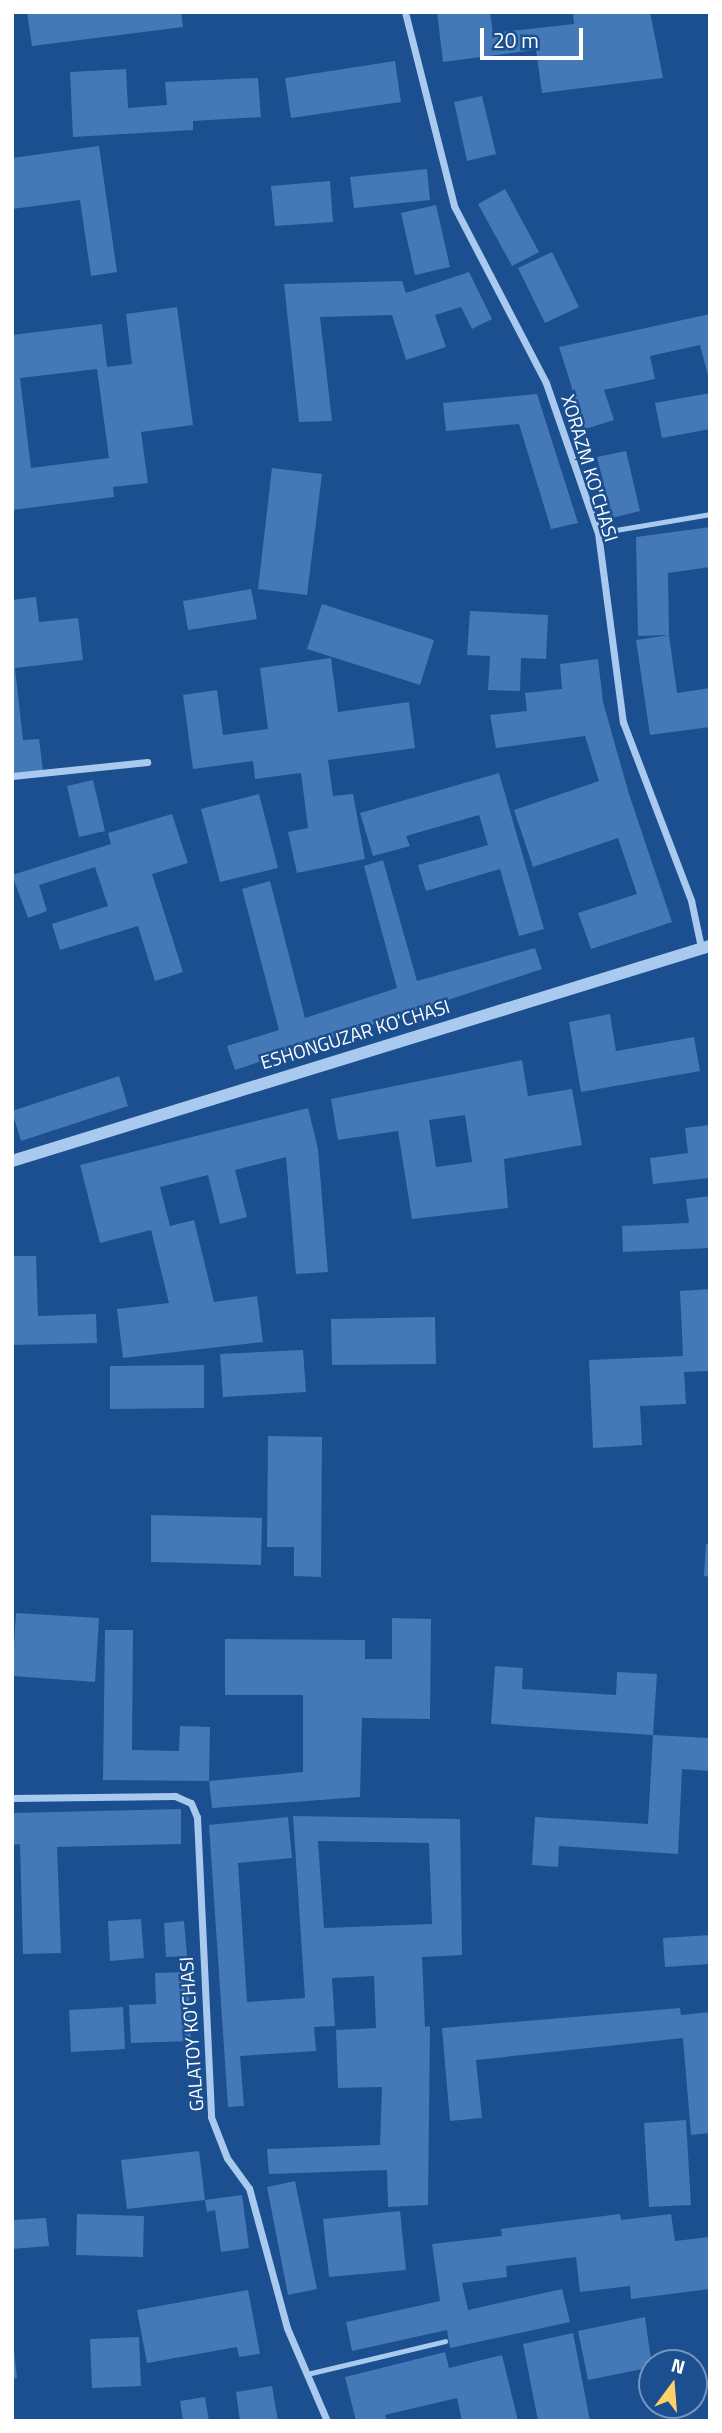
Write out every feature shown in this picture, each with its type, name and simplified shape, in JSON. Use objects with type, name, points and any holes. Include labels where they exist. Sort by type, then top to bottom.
[{"type":"street","name":"XORAZM KO'CHASI","points":[[405,12],[454,206],[546,383],[598,533],[624,722],[691,900],[705,946]]},
{"type":"street","points":[[12,776],[147,762]]},
{"type":"street","name":"ESHONGUZAR KO'CHASI","points":[[12,1161],[705,946]]},
{"type":"street","name":"GALATOY KO'CHASI","points":[[12,1798],[175,1796],[191,1803],[197,1817],[211,2117],[227,2158],[249,2188],[287,2328],[327,2421]]},
{"type":"lane","points":[[598,533],[710,514]]},
{"type":"lane","points":[[307,2374],[445,2341]]},
{"type":"building","points":[[27,12],[181,12],[183,27],[32,46]]},
{"type":"building","points":[[437,12],[490,12],[493,33],[574,24],[573,12],[650,12],[663,78],[542,93],[536,50],[443,62]]},
{"type":"building","points":[[395,61],[401,102],[291,118],[285,78]]},
{"type":"building","points":[[126,69],[128,108],[167,105],[165,82],[258,78],[261,117],[193,121],[193,130],[73,137],[70,72]]},
{"type":"building","points":[[482,96],[496,154],[467,161],[454,102]]},
{"type":"building","points":[[99,146],[117,272],[91,276],[80,200],[12,209],[12,158]]},
{"type":"building","points":[[427,169],[430,200],[354,208],[350,177]]},
{"type":"building","points":[[330,181],[333,222],[275,226],[271,186]]},
{"type":"building","points":[[505,189],[539,252],[512,266],[478,204]]},
{"type":"building","points":[[436,205],[450,267],[415,275],[401,213]]},
{"type":"building","points":[[552,252],[579,307],[545,323],[518,268]]},
{"type":"building","points":[[469,272],[492,319],[472,329],[461,307],[435,315],[446,347],[406,360],[392,315],[320,317],[332,421],[299,422],[284,284],[402,281],[406,293]]},
{"type":"building","points":[[177,307],[193,425],[141,432],[148,483],[113,487],[114,497],[12,510],[12,335],[102,324],[107,367],[132,364],[126,314]],"holes":[[[97,369],[109,458],[31,468],[20,378]]]},
{"type":"building","points":[[710,314],[710,383],[700,345],[650,356],[655,379],[604,390],[614,420],[585,429],[559,347]]},
{"type":"building","points":[[710,393],[710,429],[662,438],[655,403]]},
{"type":"building","points":[[537,394],[578,523],[551,529],[519,424],[446,431],[443,403]]},
{"type":"building","points":[[626,451],[640,511],[612,518],[597,457]]},
{"type":"building","points":[[272,468],[322,474],[307,595],[258,589]]},
{"type":"building","points":[[710,527],[710,567],[668,573],[669,635],[638,636],[636,537]]},
{"type":"building","points":[[251,589],[257,619],[188,630],[183,601]]},
{"type":"building","points":[[36,597],[39,622],[78,618],[83,660],[15,668],[23,740],[39,739],[43,771],[12,774],[12,600]]},
{"type":"building","points":[[322,604],[434,640],[420,685],[307,649]]},
{"type":"building","points":[[470,611],[548,615],[546,659],[521,658],[520,691],[488,690],[490,656],[467,655]]},
{"type":"building","points":[[669,635],[677,693],[710,688],[710,727],[650,735],[636,640]]},
{"type":"building","points":[[331,658],[338,712],[409,702],[415,748],[328,760],[333,796],[353,794],[365,859],[297,873],[288,832],[308,828],[301,773],[255,779],[253,761],[193,769],[183,695],[217,690],[223,735],[268,729],[260,668]]},
{"type":"building","points":[[598,659],[603,702],[629,794],[672,922],[591,949],[578,913],[637,894],[618,838],[533,867],[514,810],[599,781],[585,736],[496,748],[490,715],[527,711],[525,693],[562,689],[560,664]]},
{"type":"building","points":[[499,773],[544,929],[519,936],[500,869],[426,891],[418,865],[488,845],[479,815],[406,836],[410,846],[373,856],[360,813]]},
{"type":"building","points":[[93,780],[105,831],[79,837],[67,786]]},
{"type":"building","points":[[259,794],[278,868],[220,882],[201,809]]},
{"type":"building","points":[[172,814],[188,863],[152,874],[183,972],[155,981],[138,926],[60,950],[52,924],[108,906],[95,867],[39,885],[47,911],[28,918],[12,875],[111,844],[108,833]]},
{"type":"building","points":[[383,860],[417,981],[535,948],[542,969],[235,1070],[227,1046],[279,1030],[242,889],[270,881],[305,1018],[397,988],[364,866]]},
{"type":"building","points":[[610,1014],[616,1051],[694,1037],[700,1071],[581,1092],[569,1022]]},
{"type":"building","points":[[522,1060],[528,1096],[572,1089],[582,1145],[504,1159],[508,1208],[412,1219],[398,1131],[338,1140],[331,1099]],"holes":[[[465,1115],[472,1162],[436,1167],[429,1120]]]},
{"type":"building","points":[[119,1076],[128,1106],[21,1141],[12,1111]]},
{"type":"building","points":[[308,1108],[318,1149],[328,1272],[296,1274],[286,1157],[235,1170],[247,1217],[220,1224],[208,1175],[160,1187],[170,1226],[194,1220],[214,1302],[257,1296],[263,1342],[123,1358],[117,1309],[169,1303],[151,1230],[100,1243],[80,1165]]},
{"type":"building","points":[[710,1125],[710,1178],[653,1184],[650,1158],[688,1153],[685,1128]]},
{"type":"building","points":[[710,1196],[710,1248],[623,1252],[622,1226],[689,1223],[686,1199]]},
{"type":"building","points":[[12,1256],[36,1256],[38,1316],[96,1314],[97,1343],[12,1345]]},
{"type":"building","points":[[710,1289],[710,1371],[684,1372],[686,1404],[640,1406],[642,1445],[593,1448],[589,1360],[683,1356],[680,1291]]},
{"type":"building","points":[[435,1317],[436,1364],[332,1365],[331,1319]]},
{"type":"building","points":[[303,1350],[306,1392],[223,1397],[220,1354]]},
{"type":"building","points":[[204,1365],[204,1408],[110,1409],[110,1366]]},
{"type":"building","points":[[268,1436],[322,1437],[321,1577],[294,1576],[294,1547],[267,1547]]},
{"type":"building","points":[[151,1515],[262,1518],[261,1565],[151,1562]]},
{"type":"building","points":[[706,1544],[710,1544],[710,1577],[704,1576]]},
{"type":"building","points":[[16,1613],[99,1618],[95,1682],[12,1676]]},
{"type":"building","points":[[392,1618],[431,1619],[430,1719],[362,1718],[360,1797],[212,1808],[209,1781],[303,1772],[303,1695],[225,1695],[225,1639],[365,1640],[365,1659],[392,1659]]},
{"type":"building","points":[[105,1630],[133,1630],[132,1750],[179,1751],[180,1726],[210,1727],[209,1781],[103,1780]]},
{"type":"building","points":[[495,1666],[523,1668],[522,1689],[616,1695],[617,1672],[657,1674],[653,1735],[491,1724]]},
{"type":"building","points":[[653,1735],[710,1738],[710,1771],[682,1769],[678,1854],[559,1846],[558,1867],[532,1865],[535,1817],[648,1824]]},
{"type":"building","points":[[181,1809],[181,1844],[57,1847],[61,1953],[23,1954],[20,1844],[12,1845],[12,1813]]},
{"type":"building","points":[[293,1816],[460,1819],[462,1955],[422,1957],[425,2027],[430,2026],[428,2205],[388,2207],[387,2170],[269,2174],[267,2149],[380,2145],[382,2087],[338,2088],[336,2030],[376,2028],[374,1976],[332,1978],[335,2026],[314,2027],[316,2051],[240,2056],[244,2106],[228,2107],[209,1825],[288,1817],[292,1858],[238,1863],[247,2002],[305,1998]],"holes":[[[318,1841],[429,1843],[432,1924],[324,1928]]]},
{"type":"building","points":[[141,1919],[144,1958],[110,1961],[108,1921]]},
{"type":"building","points":[[184,1921],[187,1956],[166,1957],[164,1923]]},
{"type":"building","points":[[710,1935],[710,1964],[665,1967],[663,1938]]},
{"type":"building","points":[[188,1972],[191,2041],[131,2043],[129,2005],[156,2004],[155,1973]]},
{"type":"building","points":[[123,2007],[125,2049],[71,2052],[69,2010]]},
{"type":"building","points":[[680,2008],[681,2015],[710,2012],[710,2133],[691,2135],[683,2038],[476,2060],[482,2118],[450,2121],[442,2028]]},
{"type":"building","points":[[686,2120],[691,2205],[649,2207],[644,2123]]},
{"type":"building","points":[[199,2151],[205,2200],[127,2209],[121,2160]]},
{"type":"building","points":[[295,2181],[317,2289],[288,2295],[267,2187]]},
{"type":"building","points":[[242,2195],[249,2248],[221,2252],[215,2210],[207,2212],[205,2200]]},
{"type":"building","points":[[400,2211],[406,2270],[329,2277],[323,2219]]},
{"type":"building","points":[[77,2214],[144,2216],[143,2257],[76,2255]]},
{"type":"building","points":[[620,2214],[621,2220],[671,2214],[675,2241],[710,2237],[710,2289],[631,2299],[630,2286],[580,2292],[576,2257],[506,2266],[507,2277],[462,2283],[468,2310],[562,2289],[570,2322],[450,2348],[447,2330],[352,2351],[346,2322],[440,2301],[432,2244],[502,2236],[501,2229]]},
{"type":"building","points":[[46,2218],[49,2246],[12,2249],[12,2220]]},
{"type":"building","points":[[248,2290],[260,2354],[239,2357],[237,2347],[147,2363],[137,2310]]},
{"type":"building","points":[[645,2317],[649,2349],[638,2349],[638,2370],[588,2380],[578,2331]]},
{"type":"building","points":[[573,2333],[590,2421],[538,2421],[523,2344]]},
{"type":"building","points":[[139,2337],[141,2386],[92,2388],[90,2339]]},
{"type":"building","points":[[14,2351],[17,2378],[12,2379],[12,2352]]},
{"type":"building","points":[[445,2352],[449,2368],[502,2355],[518,2421],[462,2421],[457,2398],[385,2415],[387,2421],[356,2421],[345,2377]]},
{"type":"building","points":[[272,2386],[278,2421],[240,2421],[236,2392]]},
{"type":"building","points":[[205,2397],[209,2421],[183,2421],[180,2401]]}]
